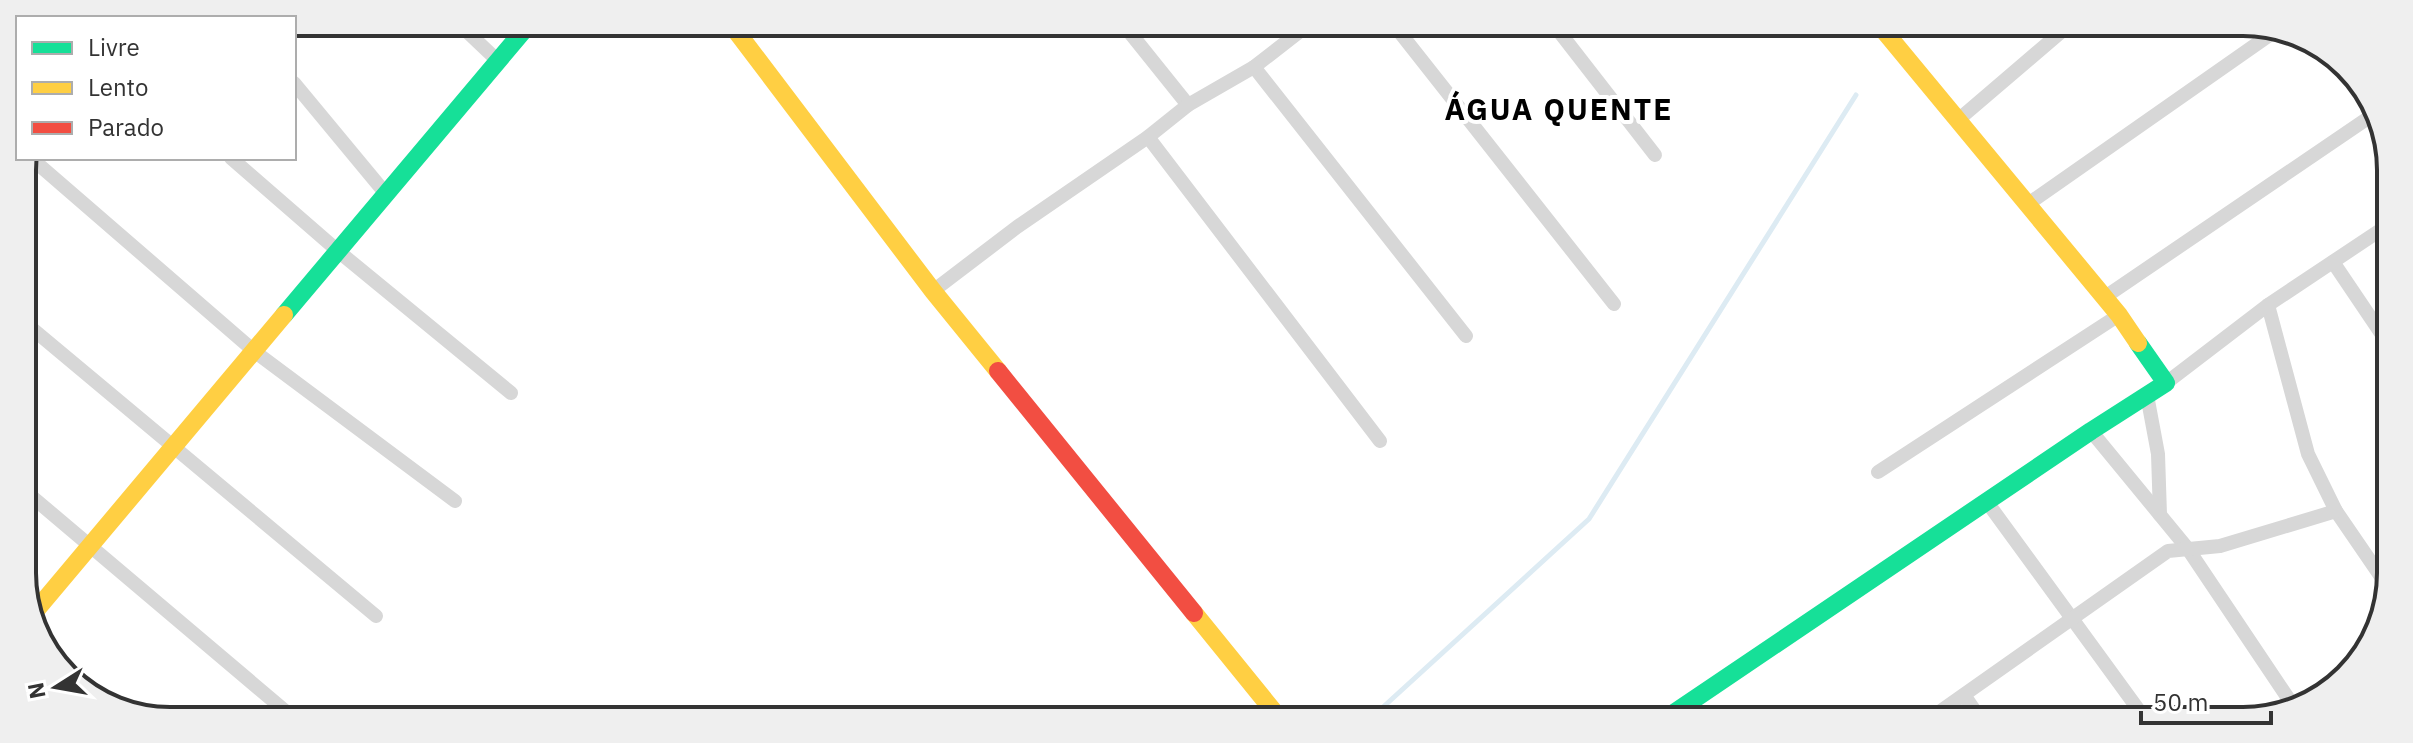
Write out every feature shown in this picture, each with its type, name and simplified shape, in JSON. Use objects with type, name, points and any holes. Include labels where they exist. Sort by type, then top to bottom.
[{"type":"street","points":[[472,36],[498,61]]},
{"type":"street","points":[[41,605],[519,36]]},
{"type":"street","points":[[740,36],[933,291],[1270,707]]},
{"type":"street","points":[[1133,36],[1188,105]]},
{"type":"street","points":[[933,291],[1188,105],[1254,67],[1294,36]]},
{"type":"street","points":[[1403,36],[1614,304]]},
{"type":"street","points":[[1563,36],[1655,155]]},
{"type":"street","points":[[1888,36],[2105,297],[2166,383]]},
{"type":"street","points":[[1958,120],[2056,36]]},
{"type":"street","points":[[2028,204],[2265,38]]},
{"type":"street","points":[[1254,67],[1466,336]]},
{"type":"street","points":[[296,85],[386,194]]},
{"type":"street","points":[[2105,297],[2367,119]]},
{"type":"street","points":[[1148,137],[1380,441]]},
{"type":"street","points":[[233,160],[338,251],[511,393]]},
{"type":"street","points":[[36,162],[254,351],[455,501]]},
{"type":"street","points":[[1683,707],[2166,383],[2268,305],[2377,232]]},
{"type":"street","points":[[2333,262],[2377,327]]},
{"type":"street","points":[[2268,305],[2308,454],[2336,511],[2377,571]]},
{"type":"street","points":[[1878,472],[2119,315]]},
{"type":"street","points":[[36,332],[376,616]]},
{"type":"street","points":[[2147,395],[2158,454],[2161,516]]},
{"type":"street","points":[[2091,431],[2188,549],[2288,699]]},
{"type":"street","points":[[36,500],[281,707]]},
{"type":"street","points":[[1987,502],[2137,707]]},
{"type":"street","points":[[1947,707],[2168,551],[2220,546],[2336,511]]},
{"type":"street","points":[[1964,695],[1972,707]]},
{"type":"waterway","points":[[1383,707],[1589,519],[1856,95]]},
{"type":"traffic: fast","points":[[284,315],[519,36]]},
{"type":"traffic: fast","points":[[1683,707],[2166,383],[2138,343]]},
{"type":"traffic: slow","points":[[740,36],[933,291],[998,371]]},
{"type":"traffic: slow","points":[[1888,36],[2119,315],[2138,343]]},
{"type":"traffic: slow","points":[[41,605],[284,315]]},
{"type":"traffic: slow","points":[[1194,613],[1270,707]]},
{"type":"traffic: jam","points":[[998,371],[1194,613]]},
{"type":"district","name":"ÁGUA QUENTE","points":[[1559,108]]}]
